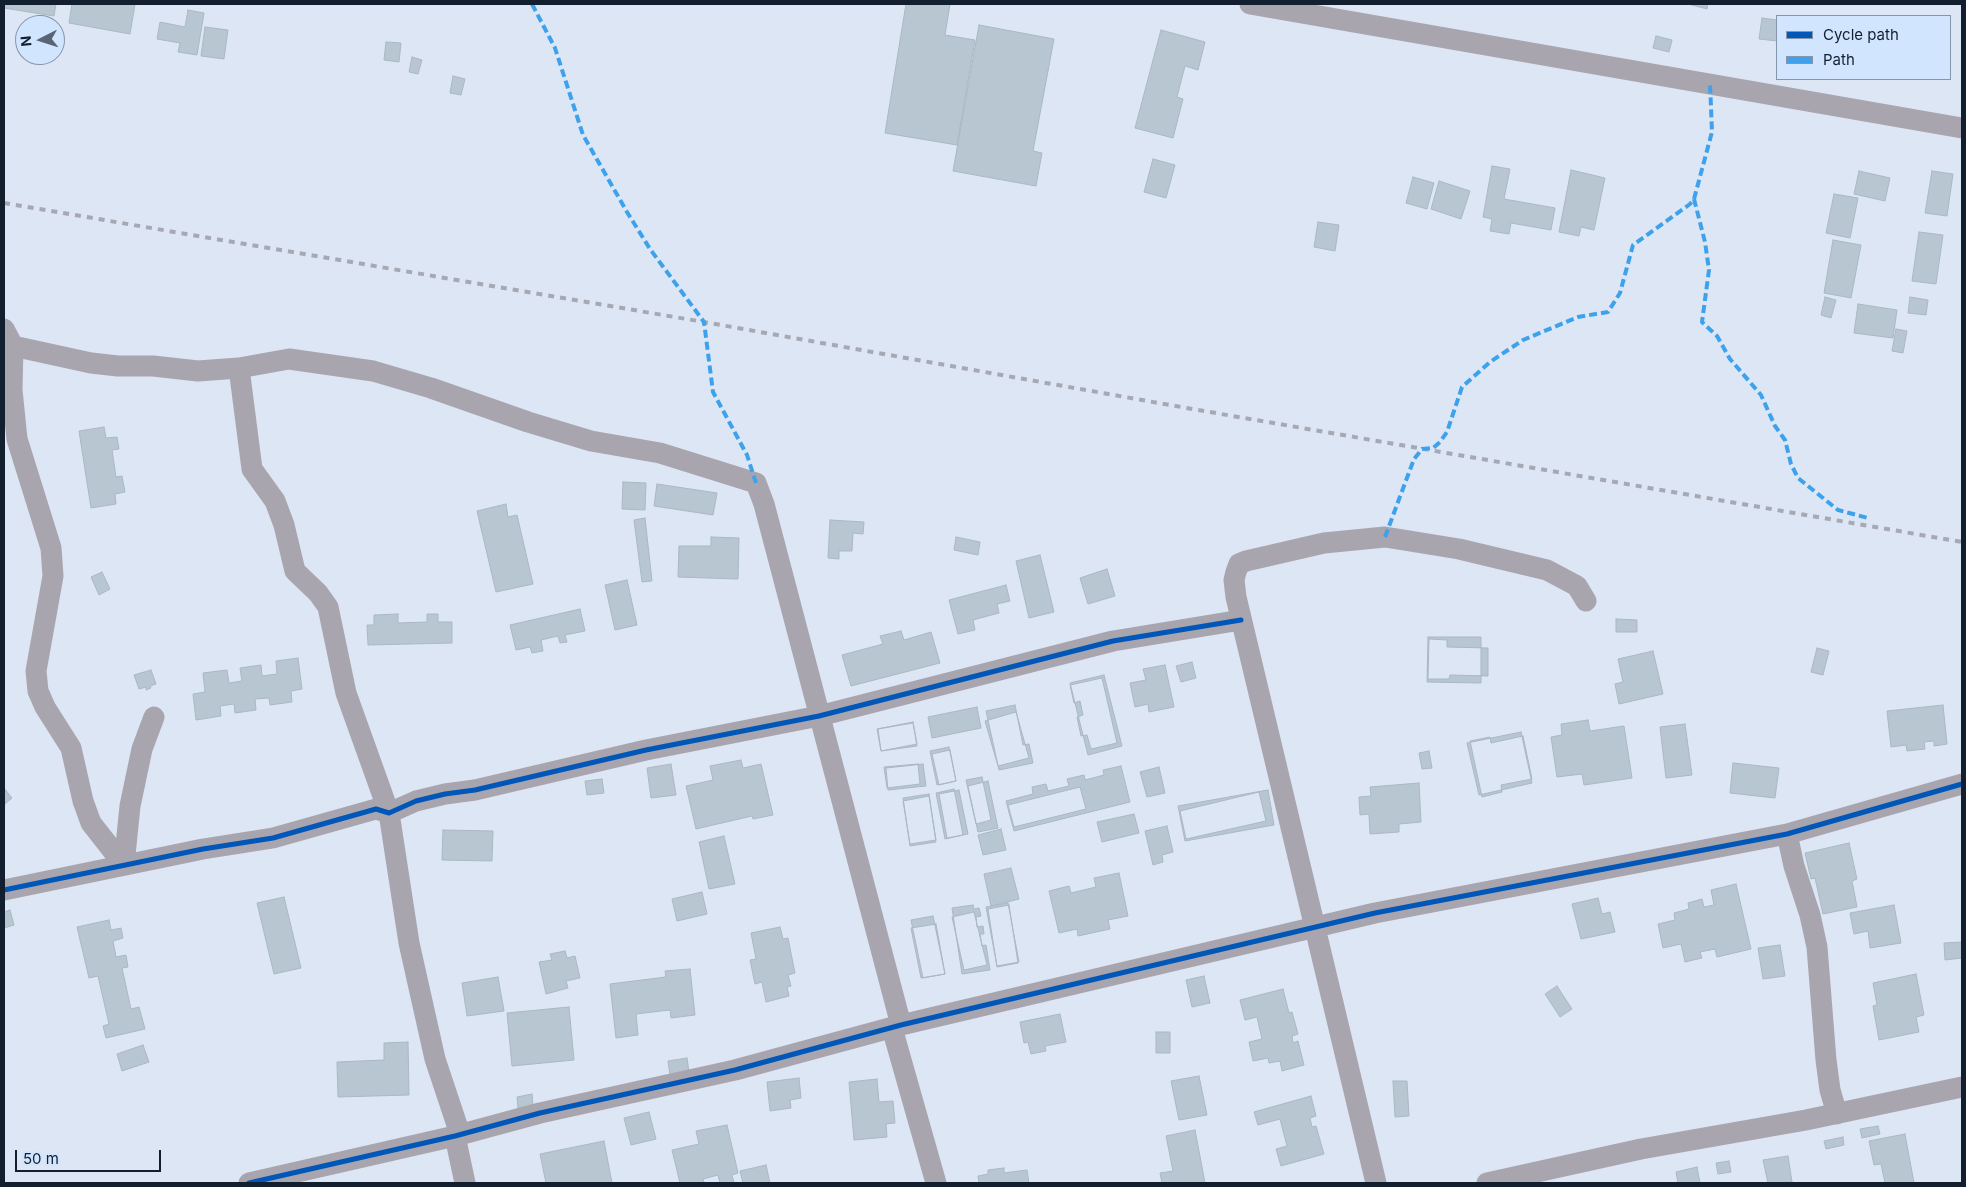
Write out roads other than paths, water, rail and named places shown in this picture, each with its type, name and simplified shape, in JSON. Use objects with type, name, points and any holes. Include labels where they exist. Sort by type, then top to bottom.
[{"type":"street","points":[[1250,4],[1742,88],[1962,128]]},
{"type":"street","points":[[124,865],[91,822],[83,801],[71,748],[38,691],[36,671],[53,576],[51,548],[17,439],[8,338],[91,363],[118,366],[153,366],[198,371],[239,368],[289,359],[373,371],[431,388],[528,422],[591,440],[660,453],[756,482],[764,504],[819,716],[936,1183]]},
{"type":"street","points":[[239,368],[252,469],[275,501],[284,525],[295,571],[318,593],[328,607],[346,693],[389,813],[409,943],[435,1059],[458,1135],[465,1183]]},
{"type":"street","points":[[1376,1183],[1241,620],[1234,580],[1239,564],[1324,544],[1385,537],[1459,549],[1547,570],[1577,586],[1586,601]]},
{"type":"street","points":[[4,890],[203,849],[272,838],[376,809],[389,813],[416,801],[445,794],[475,790],[646,750],[819,716],[1113,642],[1241,620]]},
{"type":"street","points":[[124,865],[132,796],[142,749],[154,717]]},
{"type":"street","points":[[249,1183],[458,1135],[540,1113],[735,1070],[896,1026],[1375,913],[1787,834],[1962,784]]},
{"type":"street","points":[[1787,834],[1817,947],[1826,1060],[1830,1090],[1837,1114]]},
{"type":"street","points":[[1487,1183],[1641,1149],[1837,1114],[1962,1086]]},
{"type":"railway","points":[[4,203],[704,322],[1198,410],[1962,542]]}]
